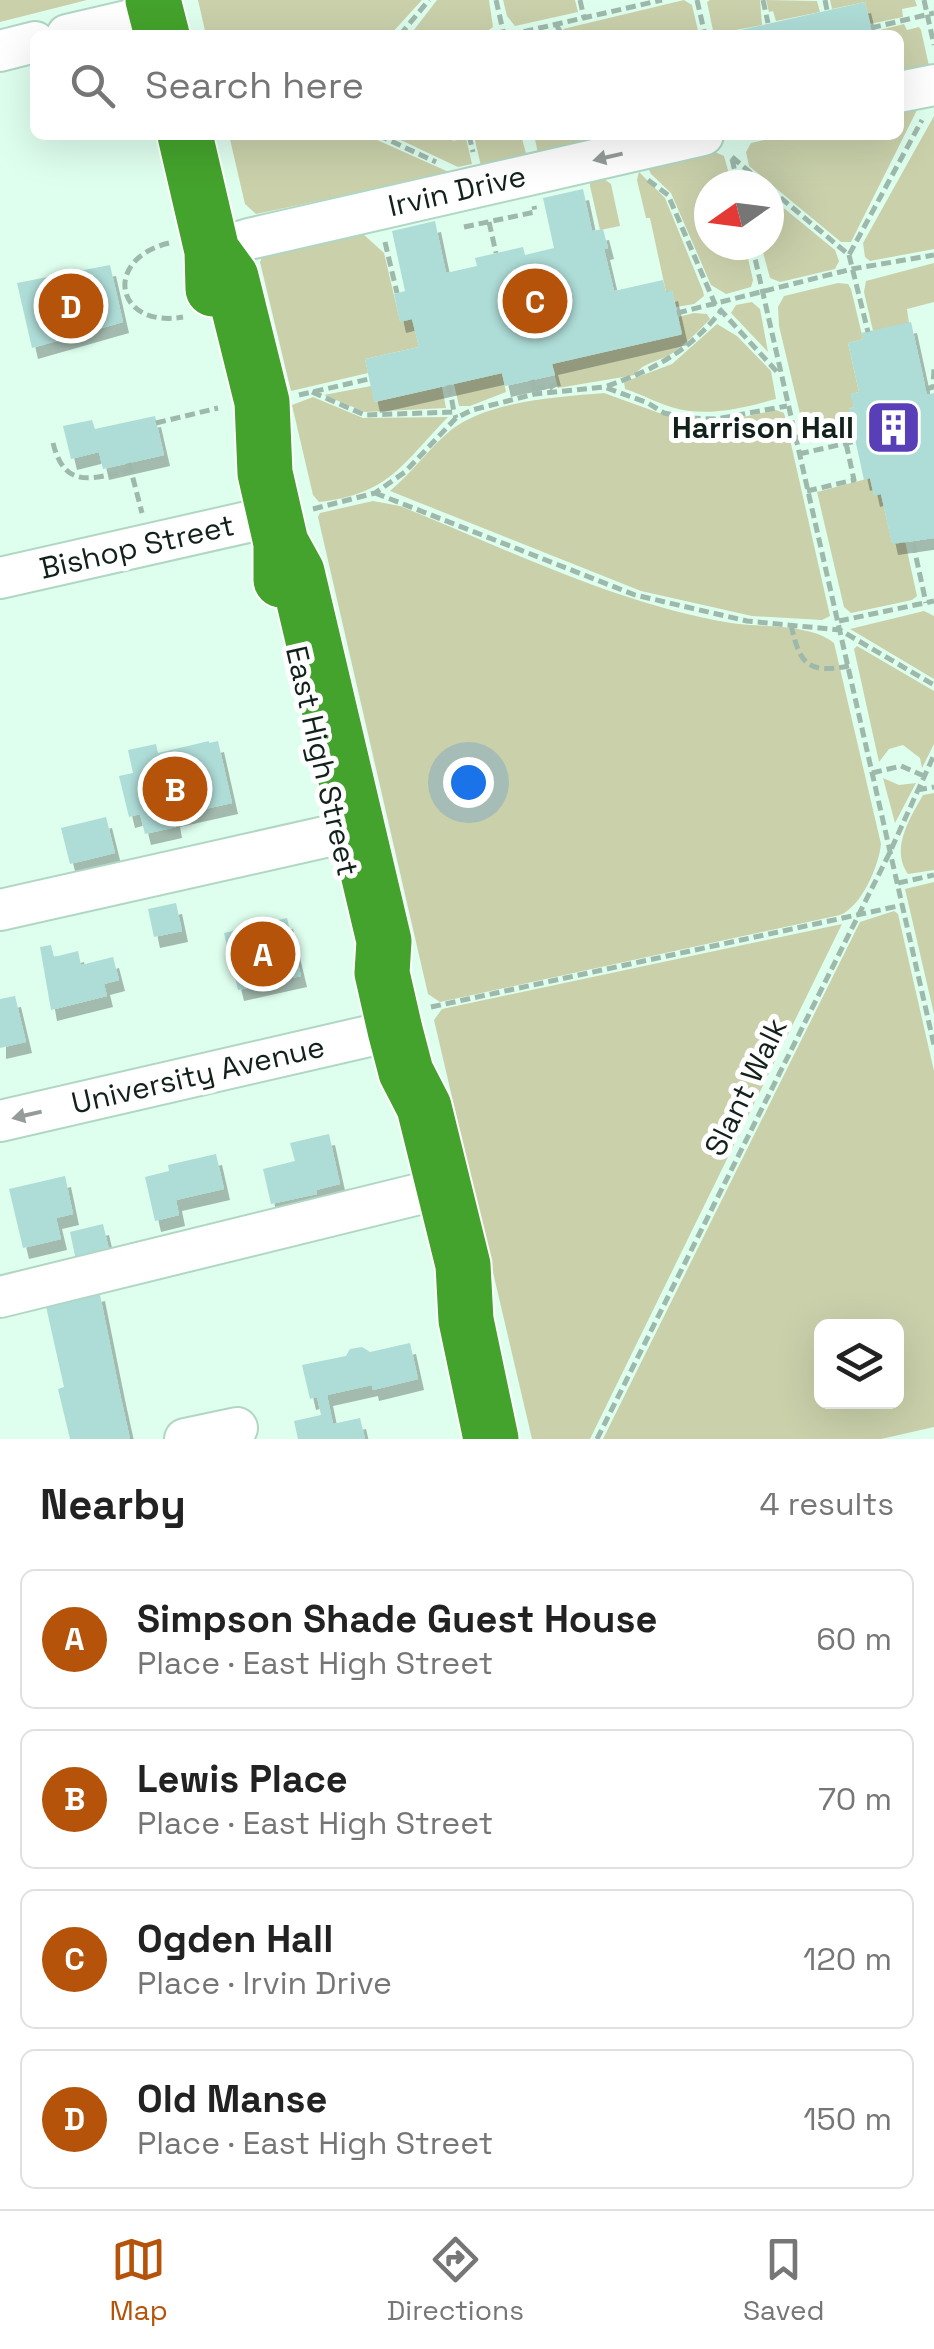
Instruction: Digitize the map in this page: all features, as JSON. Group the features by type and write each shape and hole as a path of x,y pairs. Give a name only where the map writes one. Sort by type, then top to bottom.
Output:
{"highway":[{"name":"East High Street","path":"186,140 196,245 212,283 240,407 280,511 296,572 463,1266 466,1320 491,1439"},
{"name":"East High Street","path":"280,511 281,578 338,834 365,948 402,1020 404,1114 442,1274 466,1320"}],"street":[{"path":"91,30 157,16"},
{"path":"0,50 30,43"},
{"name":"Irvin Drive","path":"196,245 249,239 721,145"},
{"name":"Bishop Street","path":"0,578 280,511"},
{"path":"0,910 338,834"},
{"name":"University Avenue","path":"0,1121 402,1020"},
{"path":"0,1296 423,1193"},
{"path":"185,1439 237,1428"}],"path":[{"path":"404,30 429,0"},
{"path":"496,0 505,30"},
{"path":"580,0 584,18"},
{"path":"529,30 662,0"},
{"path":"698,0 704,30"},
{"path":"763,0 768,23"},
{"path":"824,0 827,10"},
{"path":"924,0 931,14 934,45"},
{"path":"871,28 931,14"},
{"path":"556,24 559,30"},
{"path":"904,132 921,94"},
{"path":"389,140 444,166"},
{"path":"868,332 849,255 900,140"},
{"path":"721,145 732,170"},
{"path":"721,145 748,170"},
{"path":"668,195 714,304 781,376"},
{"path":"784,201 849,255"},
{"path":"487,215 496,253"},
{"path":"383,231 397,294"},
{"path":"196,245 141,252 127,272 126,293 133,306 152,318 196,314"},
{"path":"677,313 852,270 934,255"},
{"path":"756,260 934,1045"},
{"path":"117,295 126,293"},
{"path":"312,392 365,416 455,415 535,392 604,386 647,372 683,350 701,336 720,312"},
{"path":"931,387 934,369"},
{"path":"300,395 369,379"},
{"path":"532,380 535,392"},
{"path":"449,385 455,415"},
{"path":"604,386 664,413 688,418 716,419 788,406"},
{"path":"156,423 218,408"},
{"path":"376,494 405,472 455,415"},
{"path":"799,454 856,441"},
{"path":"53,443 58,462 77,478 89,479 130,466 143,516"},
{"path":"807,491 854,480 846,443"},
{"path":"280,511 376,494 397,499 636,595 747,620 840,630 934,685"},
{"path":"912,543 926,603"},
{"path":"838,621 934,601"},
{"path":"791,625 796,647 808,666 830,670 848,666"},
{"name":"Slant Walk","path":"597,1439 889,854 934,755"},
{"path":"872,773 901,766 924,776"},
{"path":"917,790 934,787"},
{"path":"898,883 934,875"},
{"path":"402,1020 430,1007 903,906"}],"green space":[{"path":"0,0 87,0 0,22"},
{"path":"198,0 422,0 395,30 205,30"},
{"path":"437,0 489,0 493,27 488,30 414,30"},
{"path":"503,0 575,0 578,12 515,26 507,16"},
{"path":"684,0 692,5 698,30 564,30"},
{"path":"760,0 762,25 713,30 707,2"},
{"path":"766,0 817,1 820,12 776,21"},
{"path":"830,0 915,0 917,6 902,9 903,17 870,24 865,2 832,9"},
{"path":"904,24 907,30 919,27 929,66 904,71 904,30 880,30"},
{"path":"918,108 904,136 904,109"},
{"path":"934,116 934,249 870,261 865,257 863,243"},
{"path":"230,140 377,140 451,173 256,214 245,204"},
{"path":"401,140 466,140 472,164 458,167"},
{"path":"475,140 522,140 527,157 481,166"},
{"path":"535,140 595,140 538,153"},
{"path":"764,140 902,140 851,242 841,242 784,195 784,170 754,170 746,152 751,143"},
{"path":"713,151 724,156 728,170 694,170 694,246 671,193 647,166"},
{"path":"639,172 665,198 703,291 704,296 694,304 676,307 672,291 666,292 650,218 646,218 637,180"},
{"path":"601,177 611,184 620,226 600,230 590,181"},
{"path":"784,208 835,250 839,261 835,269 780,282 770,278 765,260 784,260"},
{"path":"362,233 384,253 400,321 412,319 419,347 365,359 368,373 291,391 260,262 263,255"},
{"path":"700,260 748,260 751,287 726,294 711,285"},
{"path":"934,263 934,302 907,309 909,323 873,331 864,292 866,281"},
{"path":"848,284 851,289 863,339 848,343 859,392 851,394 854,407 849,409 850,416 832,421 833,433 810,441 805,435 778,307 784,296"},
{"path":"752,302 760,309 768,352 731,313 736,305"},
{"path":"707,314 710,319 676,350 635,375 558,388 552,364 681,335 678,317"},
{"path":"717,324 737,336 771,371 776,399 697,412 671,407 625,389 624,382 672,364"},
{"path":"502,373 506,392 470,406 459,406 454,384"},
{"path":"371,386 375,402 442,387 446,408 365,412 324,395"},
{"path":"604,393 684,422 719,422 776,410 784,413 830,616 822,620 752,616 641,591 390,491 443,437 466,420 524,402"},
{"path":"313,397 363,418 448,417 406,462 379,484 343,498 319,502 313,495 292,405"},
{"path":"870,478 874,495 881,494 892,543 905,541 917,596 851,613 844,607 817,492"},
{"path":"373,501 400,506 562,574 646,603 731,623 799,629 834,643 881,844 873,874 855,904 840,915 440,1002 428,994 318,517 320,513"},
{"path":"924,611 934,616 934,679 850,629"},
{"path":"857,646 934,691 934,744 922,768 920,758 903,745 889,749 879,762 854,649"},
{"path":"883,778 899,785 916,783 895,823"},
{"path":"934,793 934,870 908,874 901,854 904,834 923,795"},
{"path":"934,882 934,1014 905,889"},
{"path":"894,911 898,914 934,1071 934,1427 881,1439 603,1439 860,922"},
{"path":"842,924 590,1439 532,1439 434,1020 442,1009"}],"building":[{"path":"865,2 872,30 740,30"},
{"path":"583,189 592,231 603,229 614,291 663,280 666,292 672,290 682,334 552,364 555,375 505,386 502,373 374,402 365,359 419,347 412,319 400,322 394,294 405,291 392,231 435,221 446,273 477,266 475,258 523,247 525,255 554,248 543,198"},
{"path":"110,265 123,322 32,348 17,283"},
{"name":"Harrison Hall","path":"911,322 927,395 934,393 934,538 892,544 881,494 874,496 870,478 864,480 849,409 854,407 850,394 859,392 848,343 863,339 861,333"},
{"path":"155,416 164,455 103,469 99,452 71,459 63,426 92,420 95,429"},
{"path":"218,741 232,803 174,816 176,827 145,834 140,814 129,817 119,776 133,773 128,750 156,744 158,753"},
{"path":"106,817 115,853 70,864 61,828"},
{"path":"176,903 182,931 154,937 148,909"},
{"path":"287,918 301,976 238,990 224,933"},
{"path":"51,945 54,957 78,951 81,965 113,957 119,980 104,984 107,996 51,1010 40,947"},
{"path":"15,996 26,1042 0,1048 0,999"},
{"path":"329,1134 340,1184 316,1190 317,1194 271,1204 263,1169 295,1161 290,1143"},
{"path":"216,1154 224,1189 176,1200 179,1215 155,1221 145,1177 169,1171 168,1165"},
{"path":"65,1176 73,1214 56,1218 61,1239 23,1248 9,1189"},
{"path":"103,1224 111,1258 77,1265 70,1232"},
{"path":"99,1290 130,1439 70,1439 58,1389 64,1387 45,1302"},
{"path":"410,1343 418,1379 373,1390 372,1385 327,1395 333,1424 360,1418 365,1439 298,1439 294,1421 321,1415 317,1397 310,1399 302,1365 346,1356 350,1349 362,1347 370,1352"}],"place":[{"name":"Ogden Hall","path":"535,301"},
{"name":"Old Manse","path":"71,306"},
{"name":"Harrison Hall","path":"893,428"},
{"name":"Lewis Place","path":"175,789"},
{"name":"Simpson Shade Guest House","path":"263,954"}]}
